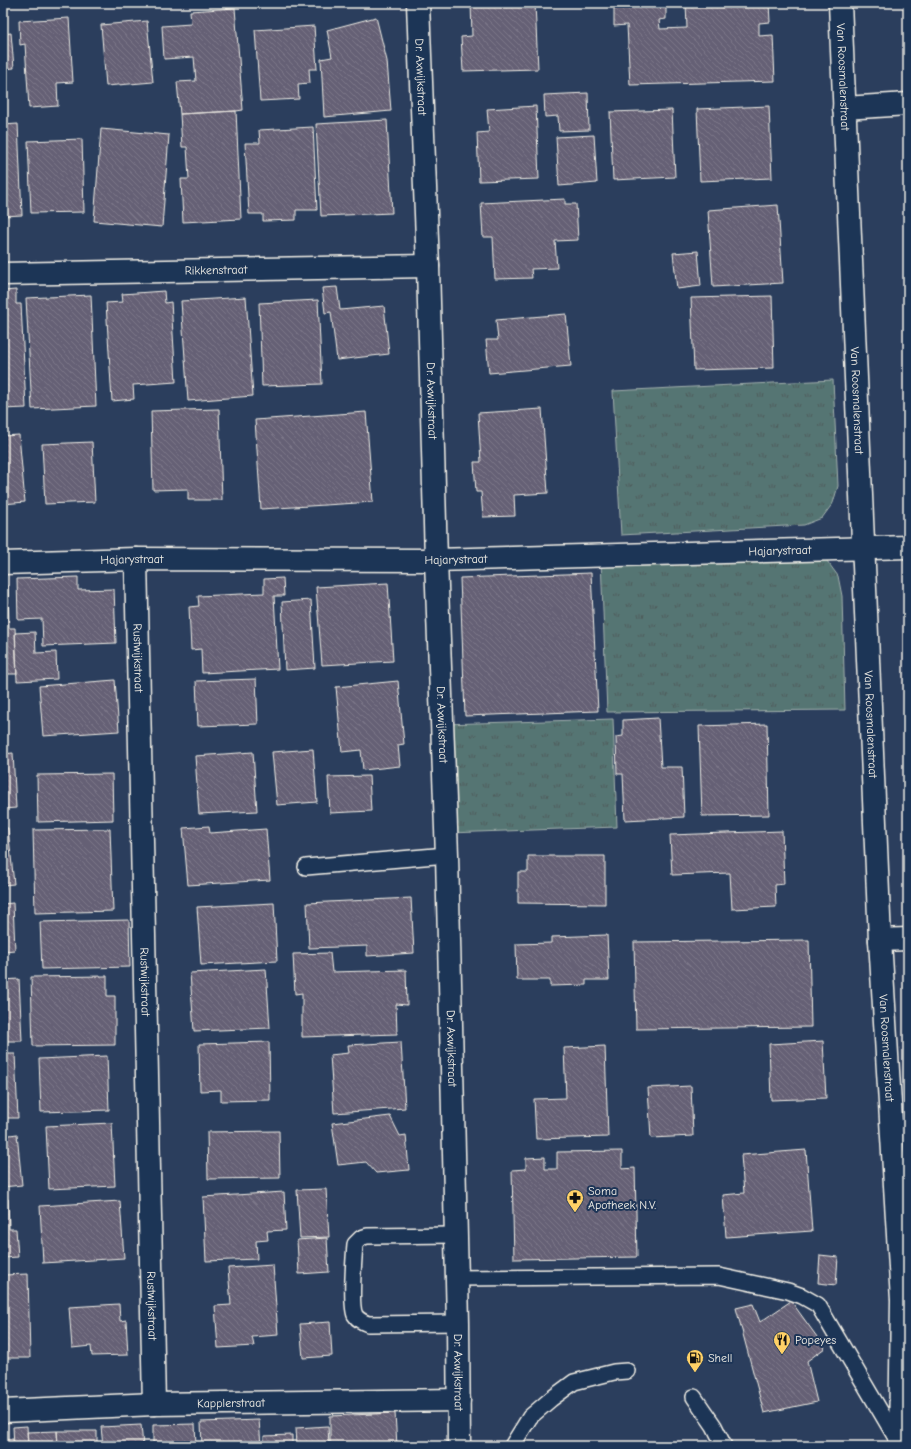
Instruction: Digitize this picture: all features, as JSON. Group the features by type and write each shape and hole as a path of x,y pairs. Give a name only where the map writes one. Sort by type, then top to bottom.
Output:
{"street":[{"name":"Dr. Axwijkstraat","path":"418,3 447,855 458,1323 459,1446"},
{"name":"Van Roosmalenstraat","path":"840,3 880,940 905,1300 900,1445"},
{"path":"844,108 908,104"},
{"name":"Rikkenstraat","path":"3,274 428,266"},
{"name":"Hajarystraat","path":"3,563 136,559 436,560 908,547"},
{"name":"Rustwijkstraat","path":"136,559 154,1404"},
{"path":"880,940 908,939"},
{"name":"Kapplerstraat","path":"3,1411 154,1404 459,1400"}],"lane":[{"path":"306,867 447,855"},
{"path":"455,1235 368,1236 356,1241 354,1244 353,1305 355,1316 361,1322 368,1324 458,1323"},
{"path":"456,1278 719,1276 788,1291 802,1296 818,1305 900,1445"},
{"path":"512,1446 530,1417 574,1382 614,1372 627,1371"},
{"path":"694,1397 714,1426 724,1446"}],"green space":[{"path":"833,380 838,486 833,503 822,518 804,525 621,535 613,391"},
{"path":"807,555 827,561 838,576 842,596 845,710 607,712 601,560"},
{"path":"613,719 617,827 449,833 444,724"}],"building":[{"path":"471,3 535,3 538,69 463,71 461,37 472,36"},
{"path":"614,3 666,3 666,19 659,20 660,29 687,28 686,3 769,3 770,22 759,23 759,36 773,35 775,81 630,85 627,25 614,26"},
{"path":"235,8 243,110 180,114 177,82 196,81 194,57 164,59 162,26 191,24 190,11"},
{"path":"376,17 387,61 391,111 324,117 321,59 332,57 327,30"},
{"path":"69,18 73,82 57,83 58,106 29,108 25,44 20,45 19,21"},
{"path":"147,21 153,82 106,86 101,25"},
{"path":"314,26 317,69 309,69 310,83 298,84 299,99 260,101 255,30"},
{"path":"11,33 14,68 3,69 3,34"},
{"path":"588,93 589,130 559,131 558,116 545,117 544,95"},
{"path":"536,106 539,179 479,181 477,133 489,132 487,109"},
{"path":"769,106 772,178 700,181 697,109"},
{"path":"672,110 675,177 613,180 610,112"},
{"path":"236,111 241,219 183,222 181,179 189,179 187,147 182,147 180,114"},
{"path":"387,120 392,213 321,216 316,124"},
{"path":"18,124 22,215 3,216 3,125"},
{"path":"313,127 317,210 296,210 296,220 263,221 263,214 249,214 245,143 260,143 259,130"},
{"path":"101,129 169,135 162,227 94,221"},
{"path":"594,135 597,183 559,186 556,137"},
{"path":"82,139 84,212 31,213 28,141"},
{"path":"565,199 565,204 576,204 578,240 555,241 557,268 531,269 532,278 495,279 493,237 483,237 481,203"},
{"path":"778,205 783,283 713,287 708,210"},
{"path":"698,251 701,286 677,289 673,253"},
{"path":"337,287 340,310 384,306 389,354 337,360 331,312 325,313 322,288"},
{"path":"16,290 16,304 21,304 26,408 3,409 3,291"},
{"path":"164,291 165,303 171,302 176,382 133,385 134,399 112,401 106,303 123,302 122,294"},
{"path":"91,295 96,406 32,409 26,298"},
{"path":"772,296 774,368 694,370 691,298"},
{"path":"246,297 253,396 188,401 181,301"},
{"path":"318,300 322,384 262,386 259,303"},
{"path":"566,314 571,366 489,373 486,340 498,340 496,320"},
{"path":"219,409 222,500 188,500 188,489 153,490 151,411"},
{"path":"542,409 548,493 514,495 515,516 483,517 481,492 476,492 474,462 481,462 478,413"},
{"path":"366,412 373,502 261,509 255,420"},
{"path":"19,435 25,502 3,504 3,436"},
{"path":"92,442 95,502 45,504 42,444"},
{"path":"591,573 598,711 465,716 460,578"},
{"path":"78,577 78,590 114,589 116,643 43,646 42,619 18,620 17,579"},
{"path":"283,578 284,596 274,596 278,669 202,673 201,649 191,650 189,607 199,606 198,596 264,593 264,579"},
{"path":"388,583 393,661 322,665 316,587"},
{"path":"3,586 8,586 9,628 15,628 17,674 3,674"},
{"path":"311,600 315,668 285,670 282,602"},
{"path":"35,632 36,653 56,652 57,679 17,681 15,633"},
{"path":"256,679 258,724 198,726 196,681"},
{"path":"115,680 119,731 43,736 39,686"},
{"path":"398,681 404,744 398,745 400,766 363,770 361,750 342,752 336,687"},
{"path":"658,718 661,767 682,767 684,817 625,820 623,774 617,774 616,737 623,736 623,720"},
{"path":"767,724 769,815 702,816 699,726"},
{"path":"313,749 317,802 277,805 272,752"},
{"path":"253,752 257,811 199,814 195,756"},
{"path":"13,753 16,808 3,809 3,754"},
{"path":"112,774 113,820 38,822 37,775"},
{"path":"369,776 371,811 330,813 328,777"},
{"path":"209,826 210,833 266,829 270,880 188,885 183,828"},
{"path":"3,828 8,828 14,884 3,885"},
{"path":"110,829 113,911 35,913 33,830"},
{"path":"782,831 784,884 775,885 776,907 732,909 730,873 672,875 670,835"},
{"path":"528,856 605,856 605,904 518,903 518,872 528,872"},
{"path":"411,898 414,953 367,956 367,946 309,948 307,903"},
{"path":"13,903 15,950 3,951 3,904"},
{"path":"274,903 277,961 201,965 197,907"},
{"path":"129,920 130,967 42,969 40,922"},
{"path":"607,935 609,980 586,980 586,985 550,986 550,980 517,980 516,944 551,943 551,937"},
{"path":"809,940 811,1027 636,1029 634,942"},
{"path":"330,953 332,972 406,970 407,1005 396,1004 397,1034 302,1037 302,993 295,994 293,954"},
{"path":"266,969 270,1028 194,1031 190,973"},
{"path":"107,976 107,996 115,996 115,1045 33,1046 31,977"},
{"path":"19,979 22,1041 3,1041 3,980"},
{"path":"823,1041 826,1098 771,1100 769,1044"},
{"path":"269,1042 270,1100 221,1101 221,1090 200,1091 199,1044"},
{"path":"401,1042 405,1108 334,1113 330,1055 349,1053 348,1045"},
{"path":"605,1046 608,1137 536,1139 534,1099 566,1098 564,1048"},
{"path":"3,1054 15,1054 18,1118 3,1118"},
{"path":"107,1056 109,1110 41,1112 39,1059"},
{"path":"691,1086 693,1136 651,1138 648,1088"},
{"path":"390,1116 400,1136 406,1135 409,1170 376,1173 366,1162 338,1165 332,1123"},
{"path":"112,1123 115,1186 49,1189 46,1126"},
{"path":"279,1131 280,1178 208,1179 207,1132"},
{"path":"17,1134 22,1185 3,1187 3,1136"},
{"path":"806,1150 812,1231 726,1237 723,1195 744,1193 741,1155"},
{"name":"Soma Apotheek N.V.","path":"622,1151 622,1169 635,1168 637,1257 514,1259 512,1170 526,1169 526,1158 545,1157 545,1169 557,1169 557,1152"},
{"path":"326,1189 329,1237 300,1238 297,1190"},
{"path":"284,1192 286,1230 267,1231 268,1240 256,1241 257,1259 206,1261 203,1197"},
{"path":"3,1199 8,1199 9,1229 16,1229 18,1257 3,1258"},
{"path":"120,1201 124,1258 43,1263 40,1206"},
{"path":"327,1238 329,1272 299,1274 297,1240"},
{"path":"820,1255 838,1257 836,1285 818,1283"},
{"path":"273,1265 278,1335 252,1337 254,1346 218,1348 215,1306 231,1305 228,1268"},
{"path":"28,1274 30,1358 3,1358 3,1275"},
{"name":"Popeyes","path":"791,1301 825,1348 807,1361 817,1402 764,1413 736,1308 753,1304 760,1322"},
{"path":"119,1304 120,1321 126,1320 128,1355 92,1356 91,1346 72,1348 69,1307"},
{"path":"330,1322 332,1356 303,1358 300,1324"},
{"path":"395,1413 397,1446 330,1446 330,1416"},
{"path":"259,1420 261,1446 202,1446 201,1422"},
{"path":"195,1424 196,1446 163,1446 163,1442 153,1443 153,1425"},
{"path":"141,1425 143,1446 103,1446 101,1427"},
{"path":"27,1426 28,1446 14,1446 13,1427"},
{"path":"328,1426 329,1446 297,1446 296,1428"},
{"path":"57,1431 97,1431 97,1446 58,1446"},
{"path":"57,1431 58,1446 28,1446 27,1432"},
{"path":"292,1435 292,1446 264,1446 264,1436"},
{"path":"13,1439 14,1446 3,1446 3,1440"}],"place":[{"name":"Soma Apotheek N.V.","path":"575,1213"},
{"name":"Popeyes","path":"782,1355"},
{"name":"Shell","path":"695,1373"}]}
